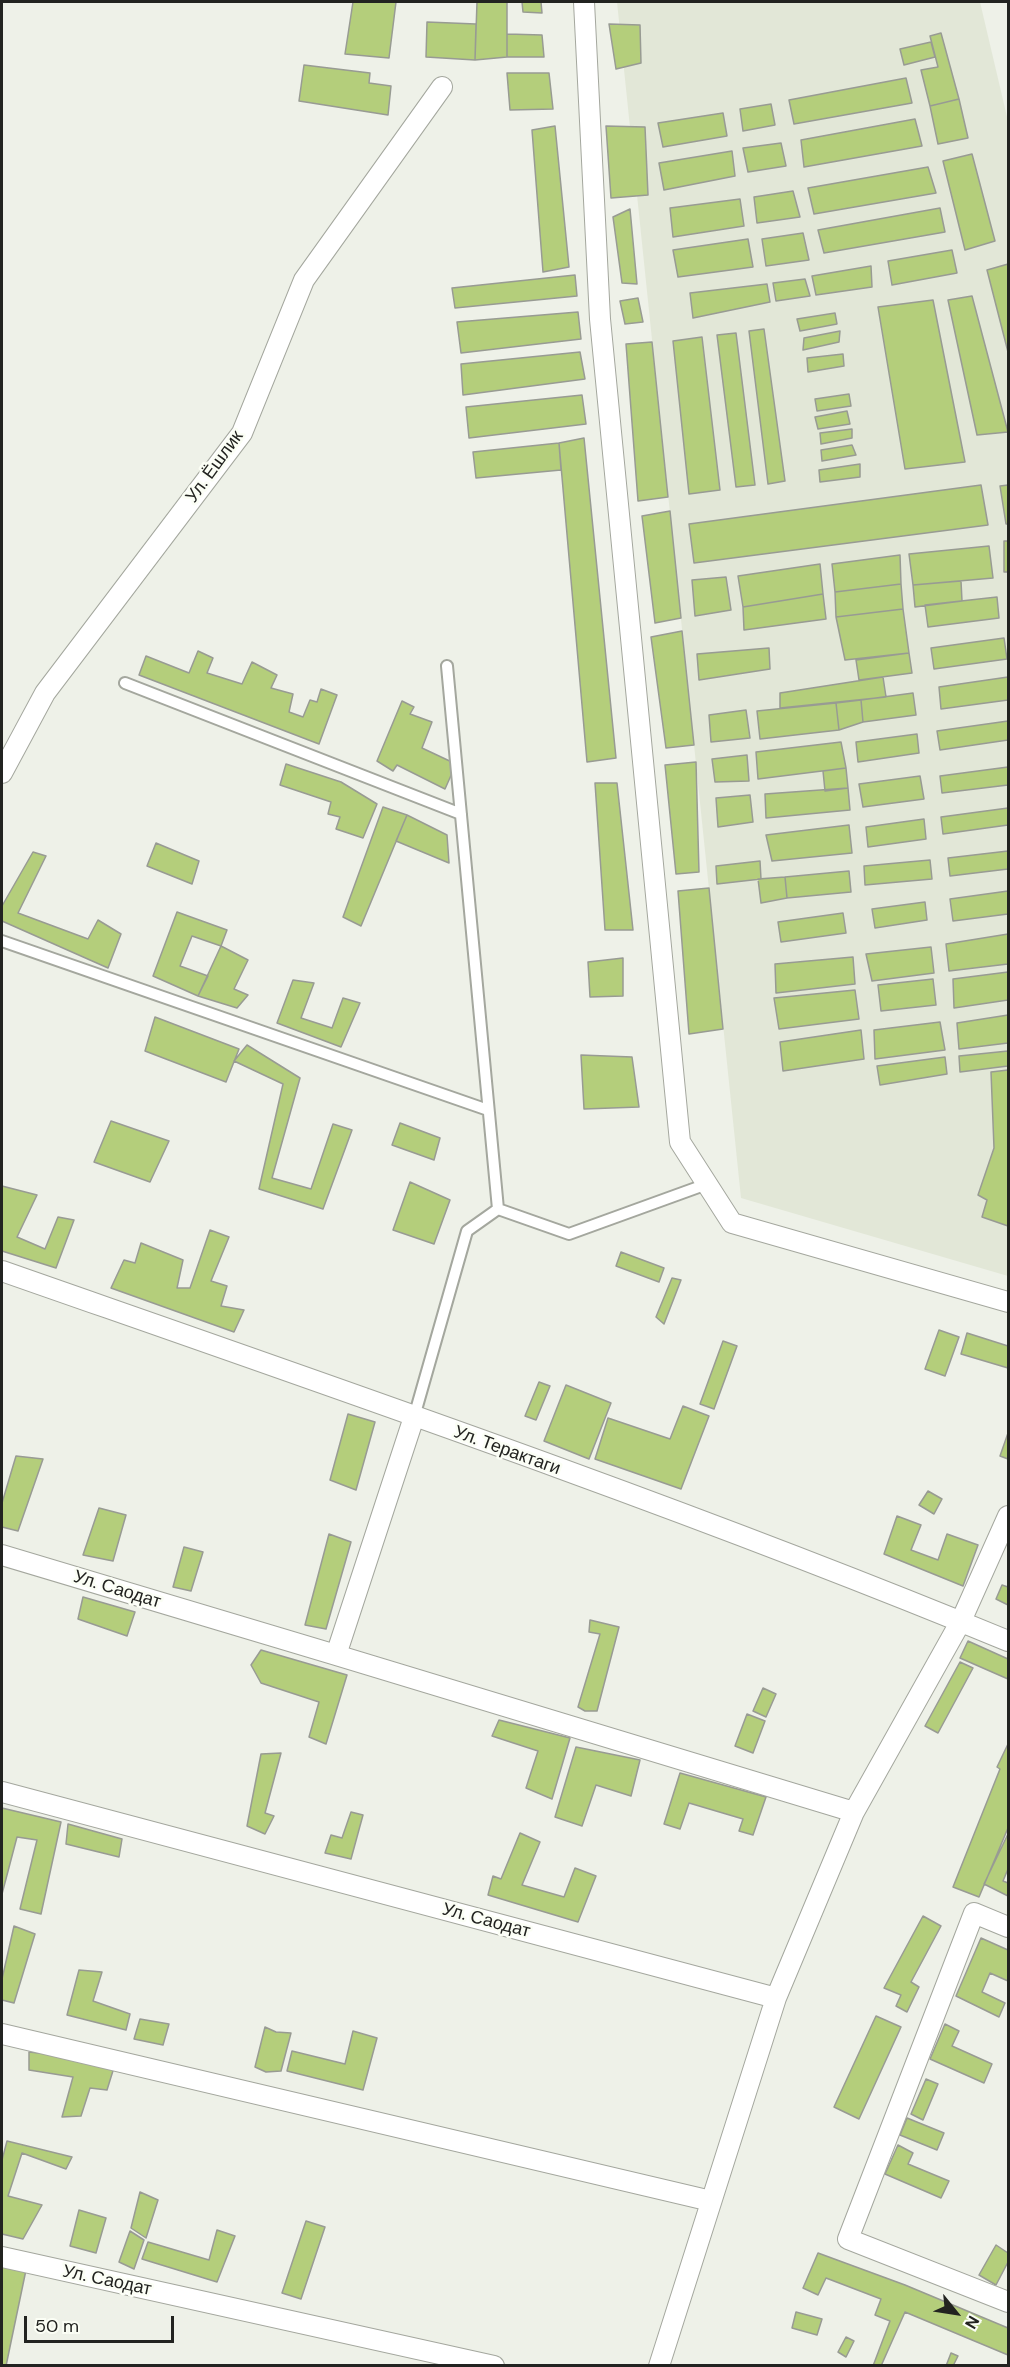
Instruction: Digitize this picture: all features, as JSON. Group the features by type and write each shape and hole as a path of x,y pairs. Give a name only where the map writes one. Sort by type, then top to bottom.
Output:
{"street":[{"path":"584,2 600,319 680,1142 732,1223 1008,1302"},
{"name":"Ул. Ёшлик","path":"2,773 45,693 242,433 304,280 442,87"},
{"name":"Ул. Терактаги","path":"2,1271 414,1417 863,1582 1008,1641"},
{"path":"336,1655 414,1417"},
{"path":"659,2366 776,1998 854,1812 961,1621 1008,1516"},
{"name":"Ул. Саодат","path":"2,1555 854,1812"},
{"name":"Ул. Саодат","path":"2,1792 776,1998"},
{"path":"1008,1926 974,1913 848,2239 1008,2302"},
{"path":"2,2034 711,2201"},
{"name":"Ул. Саодат","path":"2,2258 494,2366"}],"lane":[{"path":"447,666 498,1209"},
{"path":"125,683 461,814"},
{"path":"2,941 488,1110"},
{"path":"498,1209 569,1234 707,1184"},
{"path":"414,1417 467,1231 498,1209"}],"shaded area":[{"path":"617,2 980,2 1008,121 1008,1276 741,1198"}],"building":[{"path":"353,2 396,2 389,58 345,54"},
{"path":"477,2 507,2 507,57 475,60"},
{"path":"522,2 541,2 542,13 523,12"},
{"path":"427,22 476,24 475,60 426,57"},
{"path":"609,24 640,25 641,63 616,69"},
{"path":"941,33 959,99 930,106 921,70 938,67 930,36"},
{"path":"507,34 542,35 544,57 507,57"},
{"path":"931,42 935,57 904,65 900,49"},
{"path":"304,65 370,73 369,83 391,86 388,115 299,101"},
{"path":"507,73 549,73 553,109 510,110"},
{"path":"906,78 912,103 794,124 789,100"},
{"path":"959,99 968,138 938,144 930,106"},
{"path":"771,104 775,125 743,131 740,109"},
{"path":"723,113 727,136 663,147 658,123"},
{"path":"915,119 922,146 804,167 801,140"},
{"path":"555,126 569,267 543,272 532,130"},
{"path":"606,126 645,127 648,195 611,198"},
{"path":"781,143 786,166 748,172 743,148"},
{"path":"732,151 735,176 664,190 659,163"},
{"path":"972,154 995,241 965,250 943,161"},
{"path":"928,167 936,193 814,214 808,188"},
{"path":"793,191 800,217 757,223 754,197"},
{"path":"740,199 744,226 673,237 670,208"},
{"path":"940,208 945,232 824,253 818,230"},
{"path":"630,209 637,284 622,283 613,217"},
{"path":"803,233 809,260 766,266 762,239"},
{"path":"748,239 753,267 678,277 673,250"},
{"path":"952,250 957,273 892,285 888,261"},
{"path":"1008,264 1008,352 987,270"},
{"path":"871,266 872,287 816,295 812,276"},
{"path":"575,275 577,296 455,308 452,288"},
{"path":"805,279 810,296 776,301 773,283"},
{"path":"767,284 770,302 693,318 690,293"},
{"path":"972,296 1008,432 977,435 948,300"},
{"path":"638,298 643,322 625,324 620,301"},
{"path":"933,300 965,462 905,469 878,307"},
{"path":"578,312 581,339 461,353 457,322"},
{"path":"835,313 837,324 800,331 797,319"},
{"path":"764,329 785,481 768,484 749,331"},
{"path":"840,331 839,342 803,350 804,338"},
{"path":"736,333 755,485 736,487 717,335"},
{"path":"702,337 720,490 689,494 673,341"},
{"path":"652,342 668,497 638,501 626,344"},
{"path":"580,352 585,379 463,395 461,364"},
{"path":"843,354 844,366 808,372 807,358"},
{"path":"849,394 851,406 817,411 815,399"},
{"path":"582,395 586,424 469,438 466,407"},
{"path":"847,411 850,424 818,429 815,417"},
{"path":"852,429 852,438 821,444 820,433"},
{"path":"584,438 616,758 587,762 559,443"},
{"path":"559,443 561,470 476,478 473,452"},
{"path":"852,445 856,455 822,461 821,450"},
{"path":"860,464 860,477 820,482 819,470"},
{"path":"981,485 988,525 694,563 689,524"},
{"path":"1008,485 1008,524 1006,524 1000,486"},
{"path":"670,511 681,618 655,623 642,516"},
{"path":"1004,541 1008,541 1008,572 1004,572"},
{"path":"989,546 993,578 913,585 909,554"},
{"path":"900,555 901,584 835,592 832,564"},
{"path":"820,564 823,594 743,607 738,576"},
{"path":"726,577 731,610 695,616 692,580"},
{"path":"961,581 962,601 915,607 913,585"},
{"path":"901,584 903,609 836,617 835,592"},
{"path":"823,594 826,619 744,630 743,607"},
{"path":"997,597 999,618 928,627 925,605"},
{"path":"903,609 909,653 845,660 836,617"},
{"path":"682,631 694,745 666,748 651,637"},
{"path":"1004,638 1007,659 934,669 931,648"},
{"path":"769,648 770,669 699,680 697,654"},
{"path":"198,651 213,658 207,673 242,684 252,662 277,675 271,688 293,694 289,712 303,717 310,700 317,702 321,689 337,695 319,744 139,675 146,656 189,673"},
{"path":"909,653 912,673 859,680 856,660"},
{"path":"883,677 886,697 780,708 780,693"},
{"path":"1008,677 1008,700 941,709 939,687"},
{"path":"913,693 916,715 863,722 861,700"},
{"path":"861,700 863,722 839,730 836,703"},
{"path":"402,701 414,707 410,714 432,722 422,748 456,764 445,789 397,765 393,771 377,761"},
{"path":"836,703 839,730 760,739 757,711"},
{"path":"746,710 750,738 711,742 709,715"},
{"path":"1008,721 1008,740 940,750 937,731"},
{"path":"917,734 919,753 858,762 856,742"},
{"path":"841,742 846,768 758,779 756,752"},
{"path":"747,755 749,781 715,782 712,759"},
{"path":"696,762 699,872 676,874 665,765"},
{"path":"286,764 341,782 377,804 363,838 336,829 340,817 328,814 331,802 280,785"},
{"path":"1008,767 1008,785 942,793 940,776"},
{"path":"846,768 848,788 825,791 823,771"},
{"path":"920,776 924,799 863,807 859,784"},
{"path":"595,783 617,783 633,930 605,930"},
{"path":"848,788 850,810 766,818 765,794"},
{"path":"750,795 753,822 718,827 716,798"},
{"path":"383,807 407,815 361,926 343,917"},
{"path":"1008,808 1008,825 943,834 941,817"},
{"path":"407,815 447,835 449,863 396,841"},
{"path":"924,819 926,839 868,847 866,827"},
{"path":"849,825 852,853 772,861 766,835"},
{"path":"156,843 199,861 192,884 147,866"},
{"path":"1008,851 1008,869 950,876 948,858"},
{"path":"33,852 46,856 18,913 88,939 98,920 121,934 108,968 2,921 2,906"},
{"path":"930,860 932,879 865,885 864,866"},
{"path":"760,861 761,879 717,884 716,866"},
{"path":"849,871 851,892 787,898 785,877"},
{"path":"785,877 787,898 761,903 758,879"},
{"path":"709,888 723,1029 689,1034 678,891"},
{"path":"1008,891 1008,914 953,921 950,899"},
{"path":"925,902 927,920 875,928 872,909"},
{"path":"177,912 227,930 221,946 192,936 180,966 208,976 198,996 153,976"},
{"path":"843,913 846,933 781,942 778,922"},
{"path":"1008,934 1008,964 949,971 946,944"},
{"path":"221,946 248,960 234,989 248,995 237,1008 198,996"},
{"path":"931,947 934,973 872,981 866,954"},
{"path":"853,957 855,984 776,993 775,964"},
{"path":"623,958 623,996 590,997 588,962"},
{"path":"1008,972 1008,1000 954,1008 953,979"},
{"path":"933,979 936,1005 881,1011 878,985"},
{"path":"293,980 314,983 301,1018 332,1028 343,998 360,1003 341,1047 277,1023"},
{"path":"855,990 859,1019 779,1029 774,998"},
{"path":"1008,1015 1008,1043 959,1049 957,1023"},
{"path":"155,1017 239,1049 226,1082 145,1051"},
{"path":"940,1022 945,1050 875,1059 874,1030"},
{"path":"861,1030 864,1059 783,1071 780,1042"},
{"path":"247,1045 300,1078 272,1178 311,1189 333,1124 352,1130 323,1209 259,1189 283,1084 234,1061"},
{"path":"1008,1051 1008,1066 960,1072 959,1056"},
{"path":"581,1055 632,1057 639,1107 584,1109"},
{"path":"945,1057 947,1074 880,1085 877,1066"},
{"path":"1008,1070 1008,1226 982,1217 987,1200 978,1195 994,1148 991,1072"},
{"path":"111,1121 169,1141 150,1182 94,1162"},
{"path":"400,1123 440,1138 434,1160 392,1145"},
{"path":"410,1182 450,1200 434,1244 393,1230"},
{"path":"2,1186 37,1195 17,1237 45,1249 58,1217 74,1220 56,1268 2,1251"},
{"path":"210,1230 229,1237 211,1281 227,1286 221,1306 244,1310 234,1332 111,1288 124,1260 135,1263 141,1243 183,1260 177,1288 190,1288"},
{"path":"621,1252 664,1268 659,1282 616,1266"},
{"path":"672,1278 681,1280 664,1324 656,1317"},
{"path":"939,1330 959,1337 945,1376 925,1369"},
{"path":"967,1333 1008,1346 1008,1368 961,1354"},
{"path":"723,1341 737,1346 714,1409 700,1404"},
{"path":"539,1382 550,1386 536,1420 525,1416"},
{"path":"566,1385 611,1403 589,1459 544,1441"},
{"path":"683,1406 709,1416 681,1489 595,1459 608,1418 670,1439"},
{"path":"348,1414 375,1422 356,1490 330,1480"},
{"path":"1008,1433 1008,1459 1000,1456"},
{"path":"16,1456 43,1459 18,1531 2,1527 2,1503"},
{"path":"928,1491 942,1499 934,1514 919,1505"},
{"path":"99,1508 126,1515 113,1561 83,1555"},
{"path":"897,1516 921,1525 911,1550 938,1560 947,1534 978,1545 963,1586 884,1554"},
{"path":"329,1534 351,1542 326,1629 305,1625"},
{"path":"184,1547 203,1552 191,1591 173,1587"},
{"path":"1002,1585 1008,1587 1008,1605 996,1599"},
{"path":"83,1597 135,1612 127,1636 78,1619"},
{"path":"590,1620 619,1627 597,1711 585,1711 578,1707 600,1634 589,1632"},
{"path":"968,1641 1008,1659 1008,1679 960,1658"},
{"path":"261,1650 347,1675 326,1744 309,1737 319,1702 261,1683 251,1665"},
{"path":"960,1662 973,1668 938,1733 925,1726"},
{"path":"763,1688 776,1694 766,1717 753,1711"},
{"path":"747,1714 765,1721 753,1753 735,1746"},
{"path":"499,1720 570,1738 552,1799 526,1788 538,1751 492,1736"},
{"path":"1008,1744 1008,1828 979,1897 953,1887 1000,1769 997,1767"},
{"path":"576,1747 640,1760 631,1796 596,1785 582,1826 555,1817"},
{"path":"281,1753 265,1813 274,1816 265,1834 247,1826 261,1754"},
{"path":"680,1773 766,1797 753,1835 739,1831 743,1819 689,1803 680,1829 664,1824"},
{"path":"2,1808 61,1822 41,1914 20,1909 37,1840 17,1837 2,1894"},
{"path":"351,1812 363,1815 351,1859 325,1853 331,1835 342,1838"},
{"path":"68,1824 122,1839 119,1857 66,1844"},
{"path":"520,1833 540,1842 522,1885 564,1897 575,1868 596,1876 578,1922 488,1895 493,1876 501,1879"},
{"path":"1008,1834 1008,1869 1003,1881 1008,1883 1008,1896 984,1884"},
{"path":"923,1916 941,1926 911,1982 919,1987 907,2012 896,2006 901,1995 884,1988"},
{"path":"14,1926 35,1934 14,2003 2,2000 2,1979"},
{"path":"981,1938 1008,1950 1008,1981 990,1973 982,1992 1005,2003 999,2017 956,1996"},
{"path":"79,1970 102,1972 93,2001 130,2014 126,2030 67,2015"},
{"path":"876,2016 901,2027 859,2119 834,2107"},
{"path":"140,2019 169,2024 163,2045 134,2039"},
{"path":"945,2024 959,2031 952,2046 992,2064 984,2083 930,2059"},
{"path":"265,2027 276,2032 291,2033 281,2071 266,2072 255,2067"},
{"path":"353,2031 377,2038 363,2090 287,2071 292,2051 345,2064"},
{"path":"29,2052 116,2061 107,2090 90,2088 81,2116 62,2117 73,2077 29,2070"},
{"path":"926,2079 938,2084 923,2120 911,2114"},
{"path":"907,2118 944,2133 937,2150 900,2135"},
{"path":"7,2141 72,2157 66,2169 22,2153 8,2196 42,2205 23,2239 2,2234 2,2160"},
{"path":"898,2145 913,2153 908,2164 949,2181 941,2198 885,2174"},
{"path":"140,2192 158,2200 146,2238 131,2228"},
{"path":"79,2210 106,2218 96,2253 70,2246"},
{"path":"306,2221 325,2227 301,2299 282,2293"},
{"path":"217,2230 235,2236 217,2282 142,2259 148,2242 209,2260"},
{"path":"130,2231 144,2240 134,2269 119,2262"},
{"path":"996,2245 1008,2253 1008,2262 996,2285 979,2275"},
{"path":"818,2253 905,2285 1008,2328 1008,2355 905,2312 881,2366 873,2366 890,2321 875,2315 881,2299 826,2278 818,2295 803,2288"},
{"path":"2,2265 26,2270 6,2366 2,2366"},
{"path":"796,2312 822,2319 817,2335 792,2328"},
{"path":"846,2337 854,2341 846,2357 838,2352"},
{"path":"951,2353 958,2356 953,2366 946,2366"}]}
